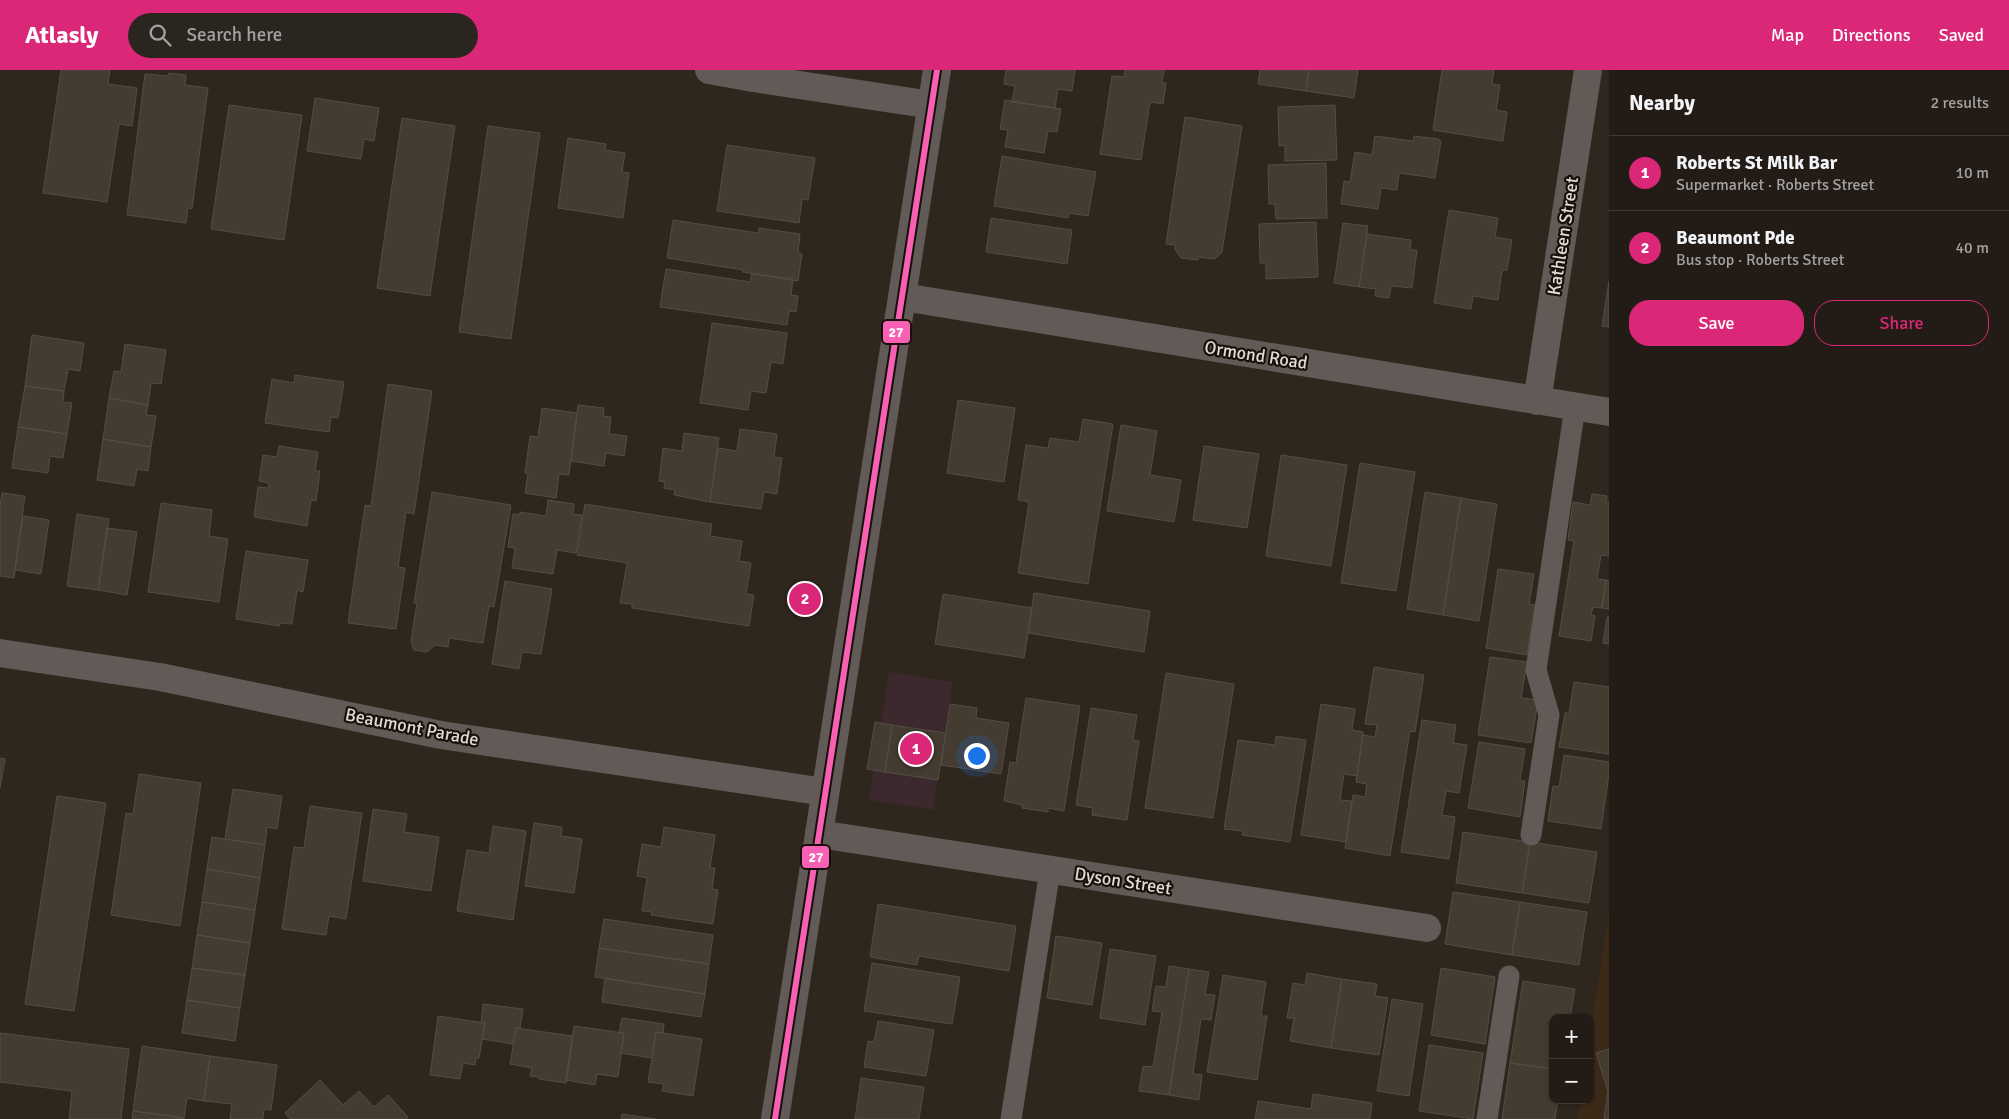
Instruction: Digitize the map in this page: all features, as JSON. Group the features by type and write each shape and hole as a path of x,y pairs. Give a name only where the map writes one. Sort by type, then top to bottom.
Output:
{"street":[{"path":"709,70 781,83 932,105"},
{"path":"775,1119 937,70"},
{"name":"Kathleen Street","path":"1537,402 1588,70"},
{"name":"Ormond Road","path":"903,297 1537,402 1609,412"},
{"name":"Beaumont Parade","path":"0,653 160,677 441,735 825,792"},
{"name":"Dyson Street","path":"819,834 1427,928"}],"lane":[{"path":"1531,836 1549,714 1536,670 1575,407"},
{"path":"1010,1119 1050,870"},
{"path":"1487,1119 1509,976"}],"shaded area":[{"path":"889,672 953,682 933,810 869,800"},
{"path":"1609,911 1609,1119 1578,1119 1580,1104 1594,1104 1593,1014"}],"building":[{"path":"61,70 110,70 108,84 137,88 132,126 119,124 107,202 43,193"},
{"path":"1006,70 1075,70 1072,91 1058,89 1055,108 1012,102 1015,86 1004,84"},
{"path":"1125,70 1164,70 1162,83 1166,83 1163,104 1150,102 1141,160 1100,154 1112,76 1124,77"},
{"path":"1260,70 1309,70 1306,91 1258,84"},
{"path":"1309,70 1358,70 1354,98 1306,91"},
{"path":"1442,70 1494,70 1492,84 1500,85 1496,110 1507,112 1503,141 1433,130"},
{"path":"169,73 186,75 185,85 208,88 192,209 188,208 186,223 127,215 145,74 168,76"},
{"path":"315,98 379,108 374,141 364,139 361,159 307,151"},
{"path":"1005,100 1061,109 1057,132 1048,131 1044,153 1005,147 1008,130 1000,129"},
{"path":"229,105 302,115 284,240 211,229"},
{"path":"1335,105 1337,160 1285,161 1285,145 1279,146 1278,107"},
{"path":"1185,117 1242,126 1222,252 1215,259 1181,258 1175,249 1175,245 1166,244"},
{"path":"402,118 455,126 430,296 377,288"},
{"path":"488,126 540,133 511,339 459,332"},
{"path":"1375,136 1413,141 1414,136 1439,139 1438,141 1441,141 1435,178 1399,173 1397,190 1381,188 1378,209 1341,204 1344,181 1350,182 1355,152 1372,155"},
{"path":"568,138 606,144 605,150 625,153 622,172 629,173 623,218 558,208"},
{"path":"727,145 815,158 808,200 802,199 799,223 717,211"},
{"path":"1002,156 1096,172 1088,216 1069,213 1068,218 994,206"},
{"path":"1326,163 1327,218 1276,219 1275,204 1269,204 1268,165"},
{"path":"1449,210 1498,218 1495,237 1512,240 1507,270 1502,270 1498,300 1473,296 1471,309 1434,303"},
{"path":"991,218 1072,230 1067,264 986,252"},
{"path":"673,220 758,233 759,228 800,234 798,253 802,254 798,281 667,258"},
{"path":"1316,222 1318,277 1266,279 1266,263 1260,263 1259,224"},
{"path":"1343,223 1368,226 1359,287 1334,283"},
{"path":"1367,234 1411,240 1410,250 1417,250 1412,288 1391,286 1389,298 1375,296 1376,289 1359,287"},
{"path":"666,269 750,282 752,274 793,279 791,295 798,296 796,312 789,311 787,325 660,307"},
{"path":"1609,281 1609,327 1602,326"},
{"path":"712,323 787,333 783,364 771,362 766,393 751,391 748,410 700,403"},
{"path":"32,335 84,343 80,371 68,369 64,391 25,386"},
{"path":"125,344 166,350 161,384 151,383 148,405 109,398 114,371 121,372"},
{"path":"295,375 344,382 338,418 331,417 329,432 265,423 272,379 294,383"},
{"path":"388,384 432,391 414,514 406,512 398,567 405,568 396,629 348,623 365,505 371,506"},
{"path":"25,386 64,391 63,402 72,403 67,434 18,427"},
{"path":"109,398 148,405 146,415 156,416 151,447 103,439"},
{"path":"958,400 1015,408 1004,482 947,473"},
{"path":"578,405 604,408 603,416 611,417 609,434 627,436 624,456 606,453 604,466 571,461"},
{"path":"542,408 577,413 569,475 559,474 556,498 525,493 528,474 525,473 530,436 538,437"},
{"path":"1083,419 1113,424 1088,584 1018,573 1029,502 1018,500 1026,445 1048,448 1050,438 1079,442"},
{"path":"1121,425 1157,431 1150,475 1181,480 1174,522 1107,511"},
{"path":"18,427 67,434 63,458 50,456 48,473 12,468"},
{"path":"740,429 777,434 774,457 782,458 777,494 764,492 761,509 710,502 718,448 737,451"},
{"path":"684,433 719,438 710,502 674,495 675,490 664,488 665,482 659,481 663,448 682,451"},
{"path":"103,439 151,447 148,471 137,469 134,486 97,480"},
{"path":"279,446 318,452 315,471 320,471 316,501 311,500 307,526 254,517 258,487 268,488 269,483 259,481 263,455 277,457"},
{"path":"1204,446 1259,454 1247,528 1193,520"},
{"path":"1281,455 1347,465 1331,566 1266,556"},
{"path":"1360,463 1415,472 1396,591 1341,583"},
{"path":"432,492 511,505 494,607 489,606 483,643 449,638 448,647 435,645 427,652 414,650 411,641 417,603 414,603"},
{"path":"1425,492 1461,498 1443,615 1407,609"},
{"path":"2,493 25,496 14,578 0,576 0,507"},
{"path":"1592,494 1607,496 1606,502 1609,502 1609,556 1601,555 1597,579 1606,580 1602,608 1593,607 1591,615 1595,616 1591,641 1559,636 1574,541 1568,540 1573,502 1590,505"},
{"path":"1461,498 1497,504 1479,621 1443,615"},
{"path":"548,500 574,504 573,514 582,515 576,553 557,550 553,574 512,568 515,548 508,547 513,514 520,515 520,512 546,516"},
{"path":"161,503 212,510 209,536 228,539 219,602 148,592"},
{"path":"585,504 712,524 710,536 742,541 739,561 751,563 746,594 754,595 749,626 632,608 632,604 620,603 627,563 577,555"},
{"path":"77,514 109,519 98,590 67,586"},
{"path":"23,516 49,520 41,574 15,570"},
{"path":"107,528 137,532 127,595 98,590"},
{"path":"246,551 308,560 303,592 297,590 292,624 280,623 279,626 236,619"},
{"path":"1498,569 1534,574 1529,604 1535,605 1527,655 1486,648"},
{"path":"1606,580 1609,581 1609,609 1602,608"},
{"path":"505,581 552,589 541,654 522,652 519,669 492,664"},
{"path":"1034,593 1150,611 1144,652 1028,633"},
{"path":"943,594 1032,608 1024,658 935,644"},
{"path":"1607,617 1609,617 1609,644 1603,643"},
{"path":"1490,657 1527,662 1521,698 1538,700 1531,743 1478,735"},
{"path":"1374,667 1424,675 1415,732 1410,731 1390,856 1345,848 1353,795 1365,797 1367,784 1356,782 1363,735 1375,737 1377,725 1365,724"},
{"path":"1166,673 1234,684 1213,818 1145,808"},
{"path":"1574,682 1609,687 1609,754 1559,747 1565,713 1569,713"},
{"path":"1026,698 1080,706 1064,811 1048,808 1048,812 1022,808 1022,805 1004,801 1010,762 1016,763"},
{"path":"950,704 977,708 976,718 1009,723 1001,774 941,765"},
{"path":"1321,704 1355,709 1352,730 1363,732 1357,776 1344,774 1340,800 1352,801 1346,842 1301,835"},
{"path":"1091,708 1137,715 1133,740 1139,741 1127,820 1092,815 1093,808 1076,805"},
{"path":"1422,720 1456,725 1453,743 1467,745 1459,793 1446,791 1442,815 1455,817 1449,859 1401,852"},
{"path":"875,722 892,725 885,772 867,769"},
{"path":"892,725 946,733 938,780 885,772"},
{"path":"1276,736 1306,740 1290,842 1242,835 1243,831 1224,829 1238,740 1275,745"},
{"path":"1479,742 1525,749 1520,781 1525,781 1520,817 1468,808"},
{"path":"1564,755 1609,762 1601,829 1548,821 1553,786 1559,787"},
{"path":"0,758 5,759 0,788"},
{"path":"139,774 201,783 180,926 111,915 126,813 133,814"},
{"path":"233,789 282,796 277,829 267,827 265,845 225,839"},
{"path":"57,796 106,803 74,1011 25,1004"},
{"path":"310,806 362,813 346,919 329,916 326,935 282,929 294,847 304,848"},
{"path":"373,809 407,814 404,832 439,837 431,891 363,881"},
{"path":"534,823 562,827 561,836 582,839 574,893 525,886"},
{"path":"493,826 526,831 513,920 457,911 467,850 489,853"},
{"path":"664,827 715,835 710,868 715,868 712,889 718,890 713,924 651,915 652,912 642,911 647,878 637,876 642,844 661,847"},
{"path":"1463,832 1530,842 1522,893 1456,883"},
{"path":"212,837 265,845 260,878 207,869"},
{"path":"1530,842 1597,852 1589,903 1522,893"},
{"path":"207,869 260,878 255,910 202,902"},
{"path":"1453,892 1520,902 1512,955 1445,944"},
{"path":"202,902 255,910 250,943 197,935"},
{"path":"1520,902 1587,912 1579,965 1512,955"},
{"path":"878,904 1016,926 1009,971 919,956 917,965 870,957"},
{"path":"604,919 713,935 709,964 599,948"},
{"path":"197,935 250,943 245,975 192,968"},
{"path":"1056,936 1102,943 1092,1005 1047,998"},
{"path":"599,948 709,964 705,994 595,977"},
{"path":"1110,949 1156,956 1145,1025 1100,1018"},
{"path":"872,963 960,977 952,1024 864,1011"},
{"path":"1169,966 1189,969 1169,1095 1139,1091 1143,1066 1153,1067 1162,1012 1152,1011 1156,986 1166,987"},
{"path":"192,968 245,975 240,1008 187,1000"},
{"path":"1441,968 1495,977 1485,1044 1431,1035"},
{"path":"1189,969 1209,972 1205,994 1215,995 1211,1020 1201,1019 1193,1074 1202,1075 1199,1100 1169,1095"},
{"path":"1307,973 1342,979 1331,1048 1290,1041 1294,1018 1287,1018 1293,983 1305,985"},
{"path":"1223,975 1266,982 1261,1016 1267,1016 1257,1080 1207,1072"},
{"path":"605,978 705,994 701,1017 602,1002"},
{"path":"1342,979 1377,984 1375,996 1388,998 1379,1055 1331,1048"},
{"path":"1523,981 1575,989 1571,1014 1549,1014 1549,1068 1510,1063"},
{"path":"1392,999 1423,1004 1409,1096 1377,1091"},
{"path":"187,1000 240,1008 235,1041 182,1033"},
{"path":"483,1004 523,1009 520,1028 516,1028 513,1044 482,1039 485,1023 481,1023"},
{"path":"438,1016 485,1023 479,1058 476,1058 475,1065 463,1063 460,1079 430,1075"},
{"path":"622,1018 664,1024 663,1033 656,1032 652,1058 621,1053 624,1033 619,1033"},
{"path":"878,1021 934,1030 926,1076 864,1067 868,1041 874,1042"},
{"path":"574,1026 624,1033 618,1077 597,1074 595,1085 566,1080"},
{"path":"516,1028 573,1036 566,1083 530,1076 532,1068 510,1064"},
{"path":"656,1032 702,1039 693,1096 662,1091 664,1084 648,1082"},
{"path":"0,1033 129,1049 121,1119 69,1119 72,1091 0,1082"},
{"path":"1429,1045 1483,1053 1473,1119 1419,1111"},
{"path":"142,1046 210,1056 204,1101 187,1098 184,1118 133,1111"},
{"path":"1609,1049 1609,1119 1604,1119 1608,1091 1596,1053"},
{"path":"210,1056 277,1065 271,1110 264,1109 263,1119 230,1119 232,1104 204,1101"},
{"path":"1510,1063 1549,1068 1549,1104 1557,1104 1555,1119 1502,1119"},
{"path":"861,1078 924,1087 919,1119 855,1119"},
{"path":"320,1080 343,1105 359,1091 374,1107 388,1095 408,1117 406,1119 290,1119 285,1113"},
{"path":"1313,1094 1372,1103 1370,1119 1255,1119 1258,1101 1311,1109"},
{"path":"133,1111 184,1118 184,1119 132,1119"},
{"path":"622,1114 656,1119 621,1119"}],"transit line":[{"name":"27","path":"775,1119 937,70"}],"place":[{"name":"Beaumont Pde","path":"805,599"},
{"name":"Roberts St Milk Bar","path":"916,749"}]}
